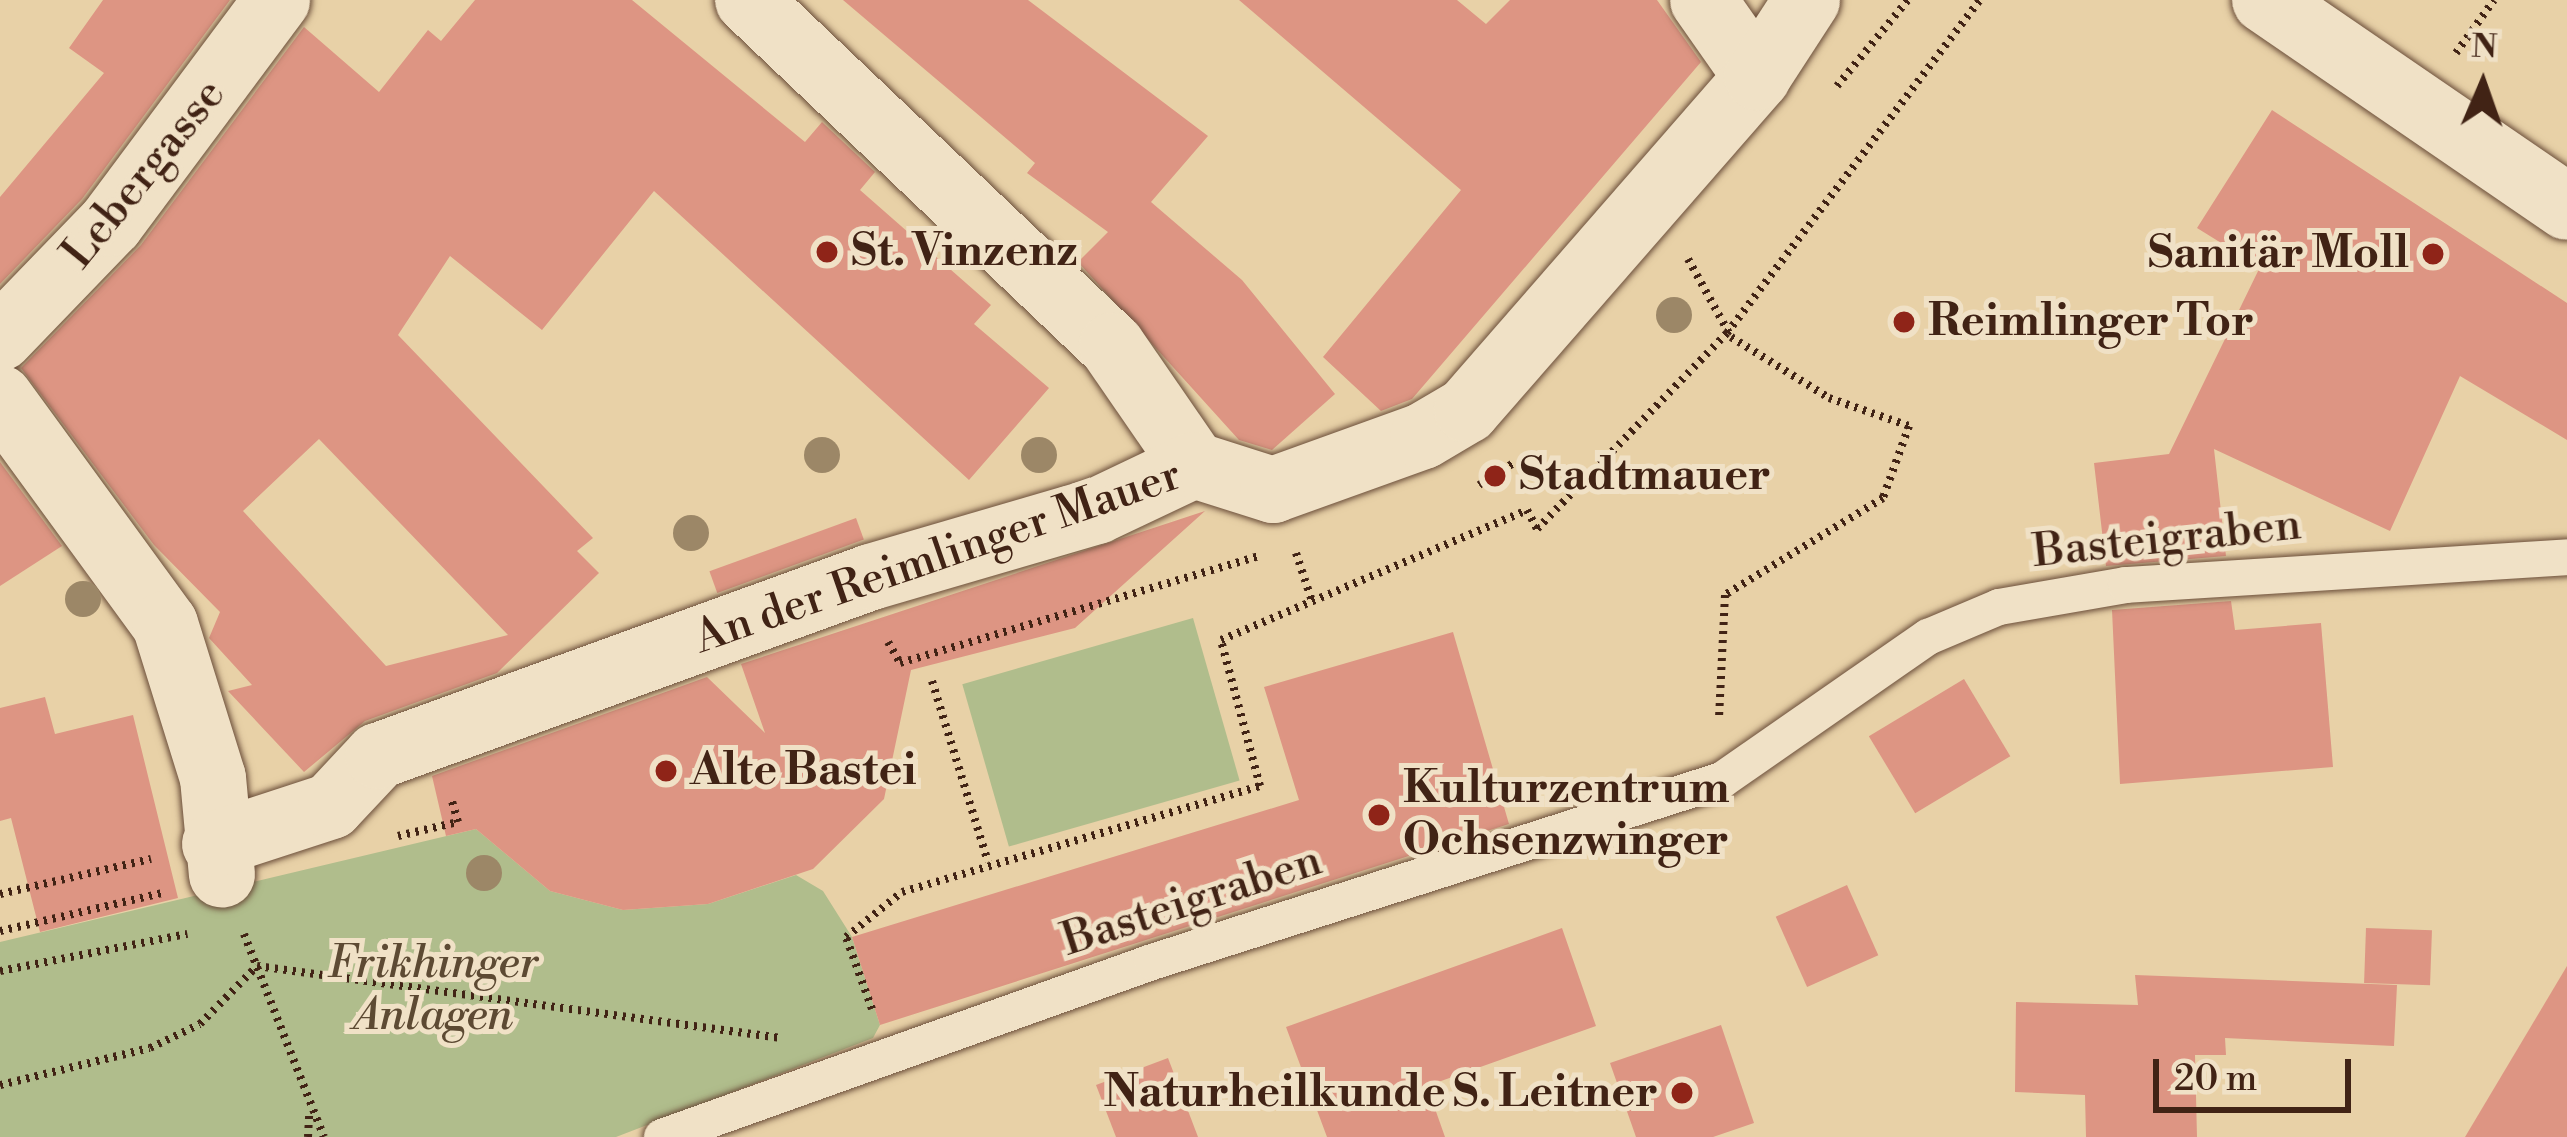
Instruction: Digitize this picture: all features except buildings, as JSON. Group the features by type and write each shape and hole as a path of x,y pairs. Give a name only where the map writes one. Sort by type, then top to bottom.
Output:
{"street":[{"name":"Lebergasse","path":"0,338 111,223 277,0"},
{"path":"748,0 1112,346 1194,465"},
{"path":"1702,0 1757,77"},
{"name":"An der Reimlinger Mauer","path":"223,899 331,806 378,756 871,577 1097,511 1194,465 1273,490 1393,451 1467,410 1757,77 1808,0"},
{"path":"2265,0 2567,207"},
{"path":"0,398 165,624 212,778 223,899"}],"lane":[{"name":"Basteigraben","path":"662,1137 882,1057 1722,780 1928,637 1999,607 2126,585 2567,557"}],"path":[{"path":"257,966 882,1057 846,937 902,892 988,862 1260,786 1221,640 1527,510 1537,529 1726,333 1980,0"},
{"path":"2451,59 2494,0"},
{"path":"1722,780 1725,595 1883,498 1909,426 1829,398 1726,333"},
{"path":"1296,554 1312,602"},
{"path":"932,681 988,862"},
{"path":"0,894 223,899"},
{"path":"223,899 257,966 309,1111 324,1137"},
{"path":"0,971 223,899"},
{"path":"0,1084 150,1048 200,1024 257,966"},
{"path":"308,1137 309,1111"}],"green space":[{"path":"1193,618 1240,780 1009,847 962,684"},
{"name":"Frikhinger Anlagen","path":"476,829 550,891 623,910 708,904 796,875 823,891 852,937 880,1025 873,1038 616,1137 0,1137 0,942"}],"place":[{"name":"St. Vinzenz","path":"827,252"},
{"name":"Sanitär Moll","path":"2433,254"},
{"name":"Reimlinger Tor","path":"1904,322"},
{"name":"Stadtmauer","path":"1495,476"},
{"name":"Alte Bastei","path":"666,771"},
{"name":"Kulturzentrum Ochsenzwinger","path":"1379,815"},
{"name":"Naturheilkunde S. Leitner","path":"1682,1093"}]}
